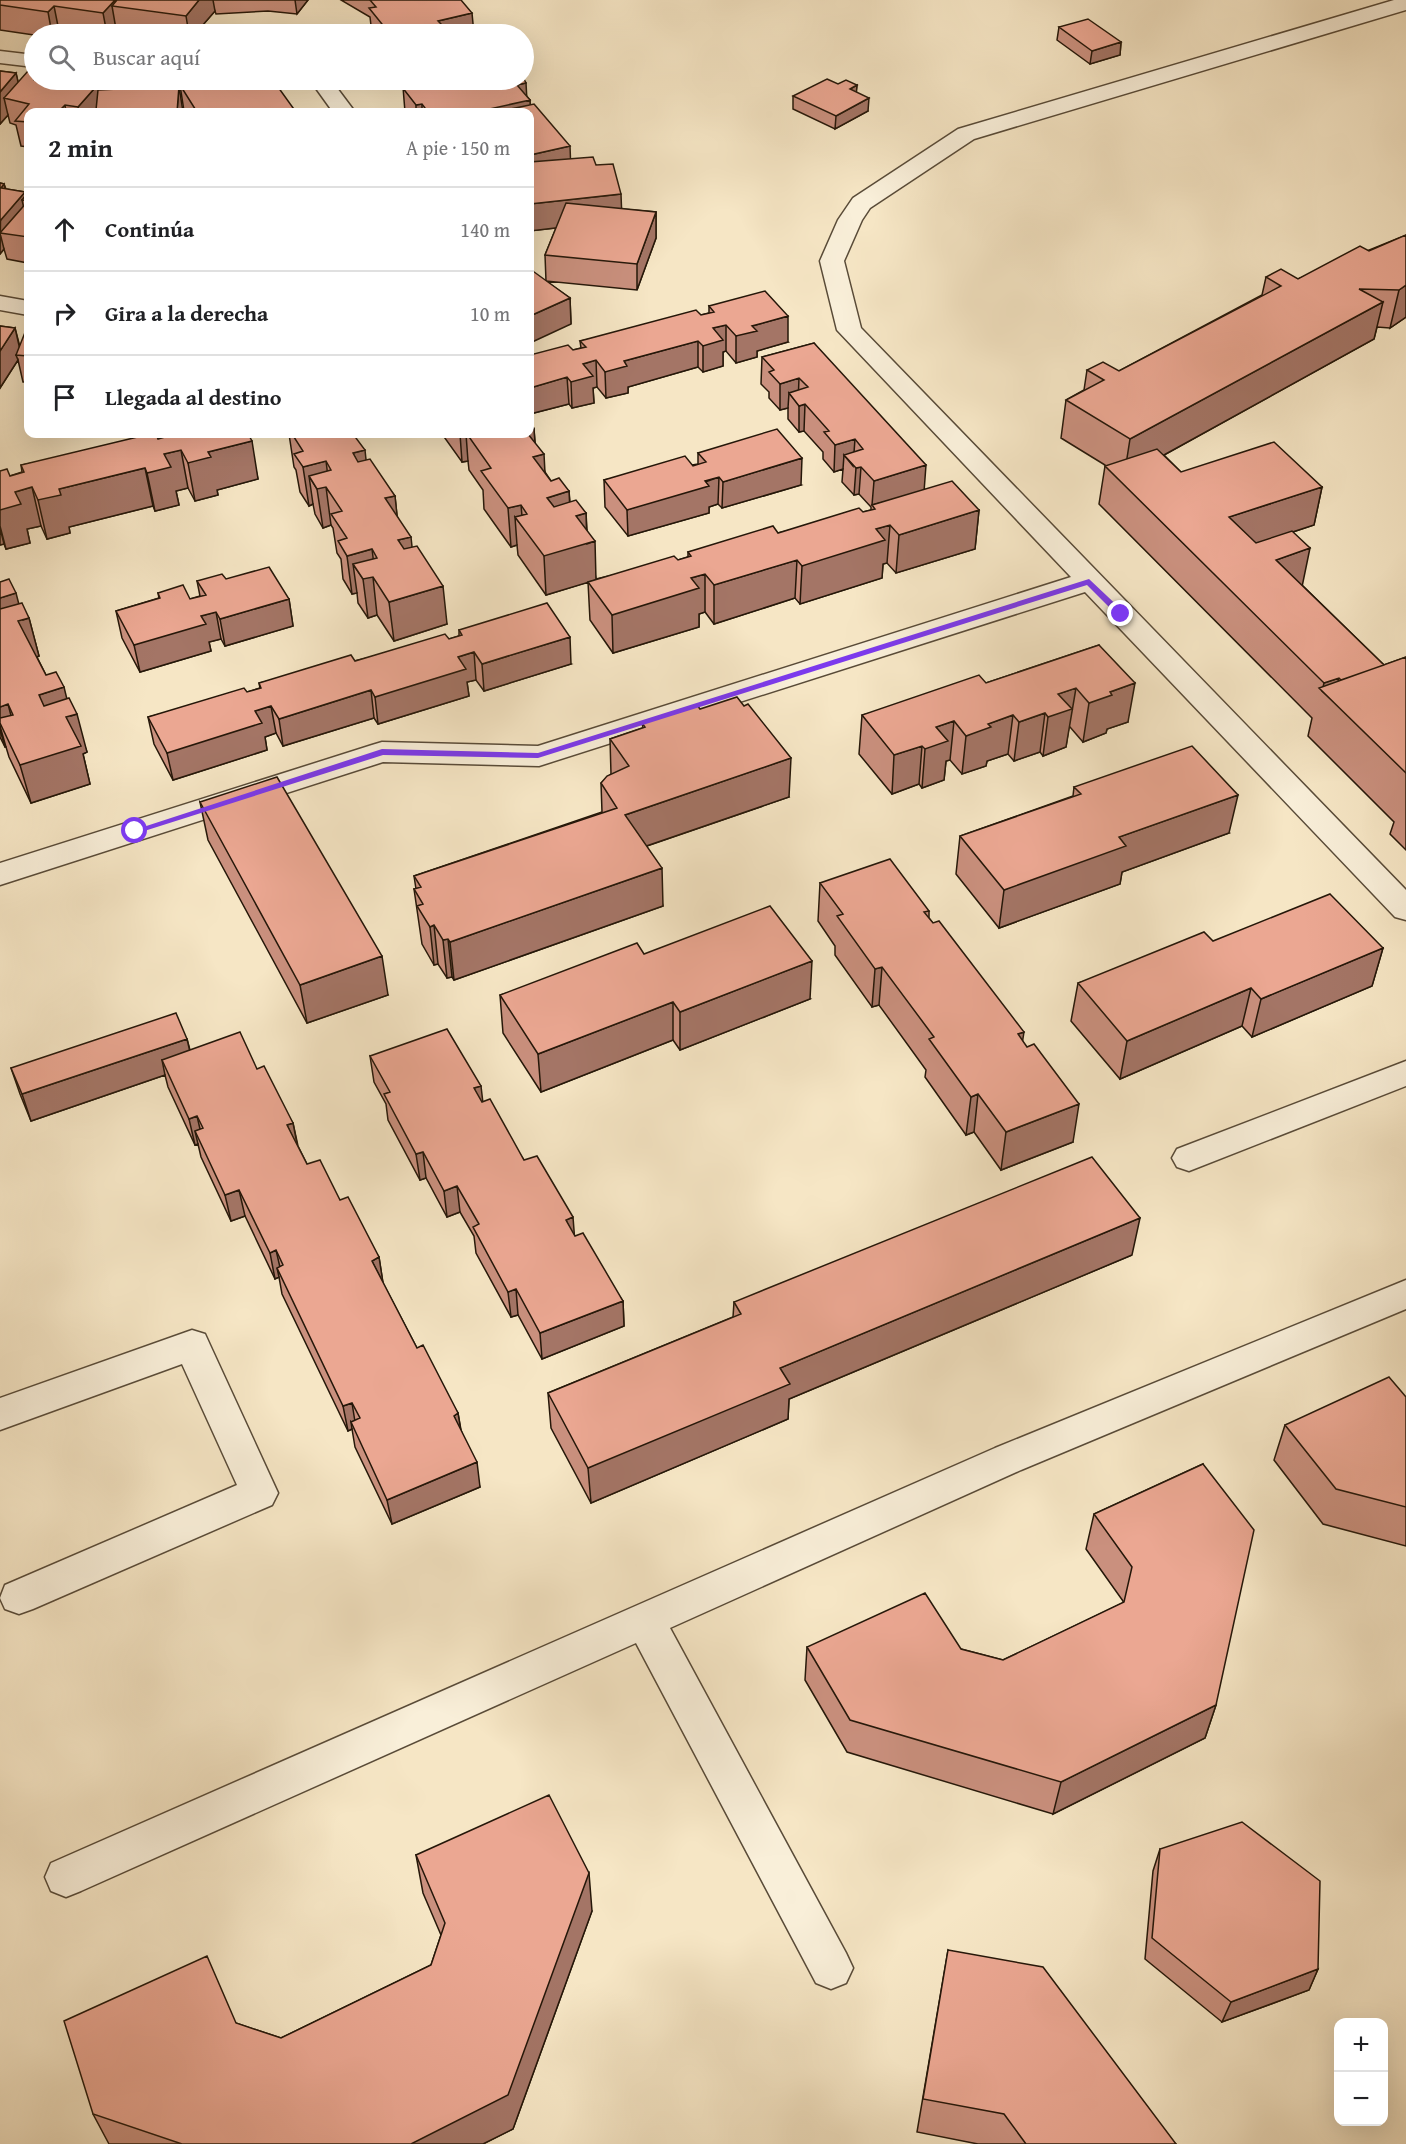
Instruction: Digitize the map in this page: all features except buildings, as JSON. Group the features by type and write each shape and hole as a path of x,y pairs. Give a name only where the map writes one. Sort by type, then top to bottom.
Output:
{"street":[{"path":"1406,3 966,134 861,203 850,220 832,261 849,330 1406,909"},
{"path":"0,57 24,60"},
{"path":"328,90 341,108"},
{"path":"0,303 24,307"},
{"path":"0,874 382,752 538,756 1089,581"},
{"path":"1189,1158 1406,1073"},
{"path":"66,1877 1008,1459 1406,1294"},
{"path":"0,1414 192,1345 259,1493 19,1597"},
{"path":"645,1620 831,1968"}],"route":[{"path":"135,831 382,752 538,756 1089,581 1121,614"}]}
